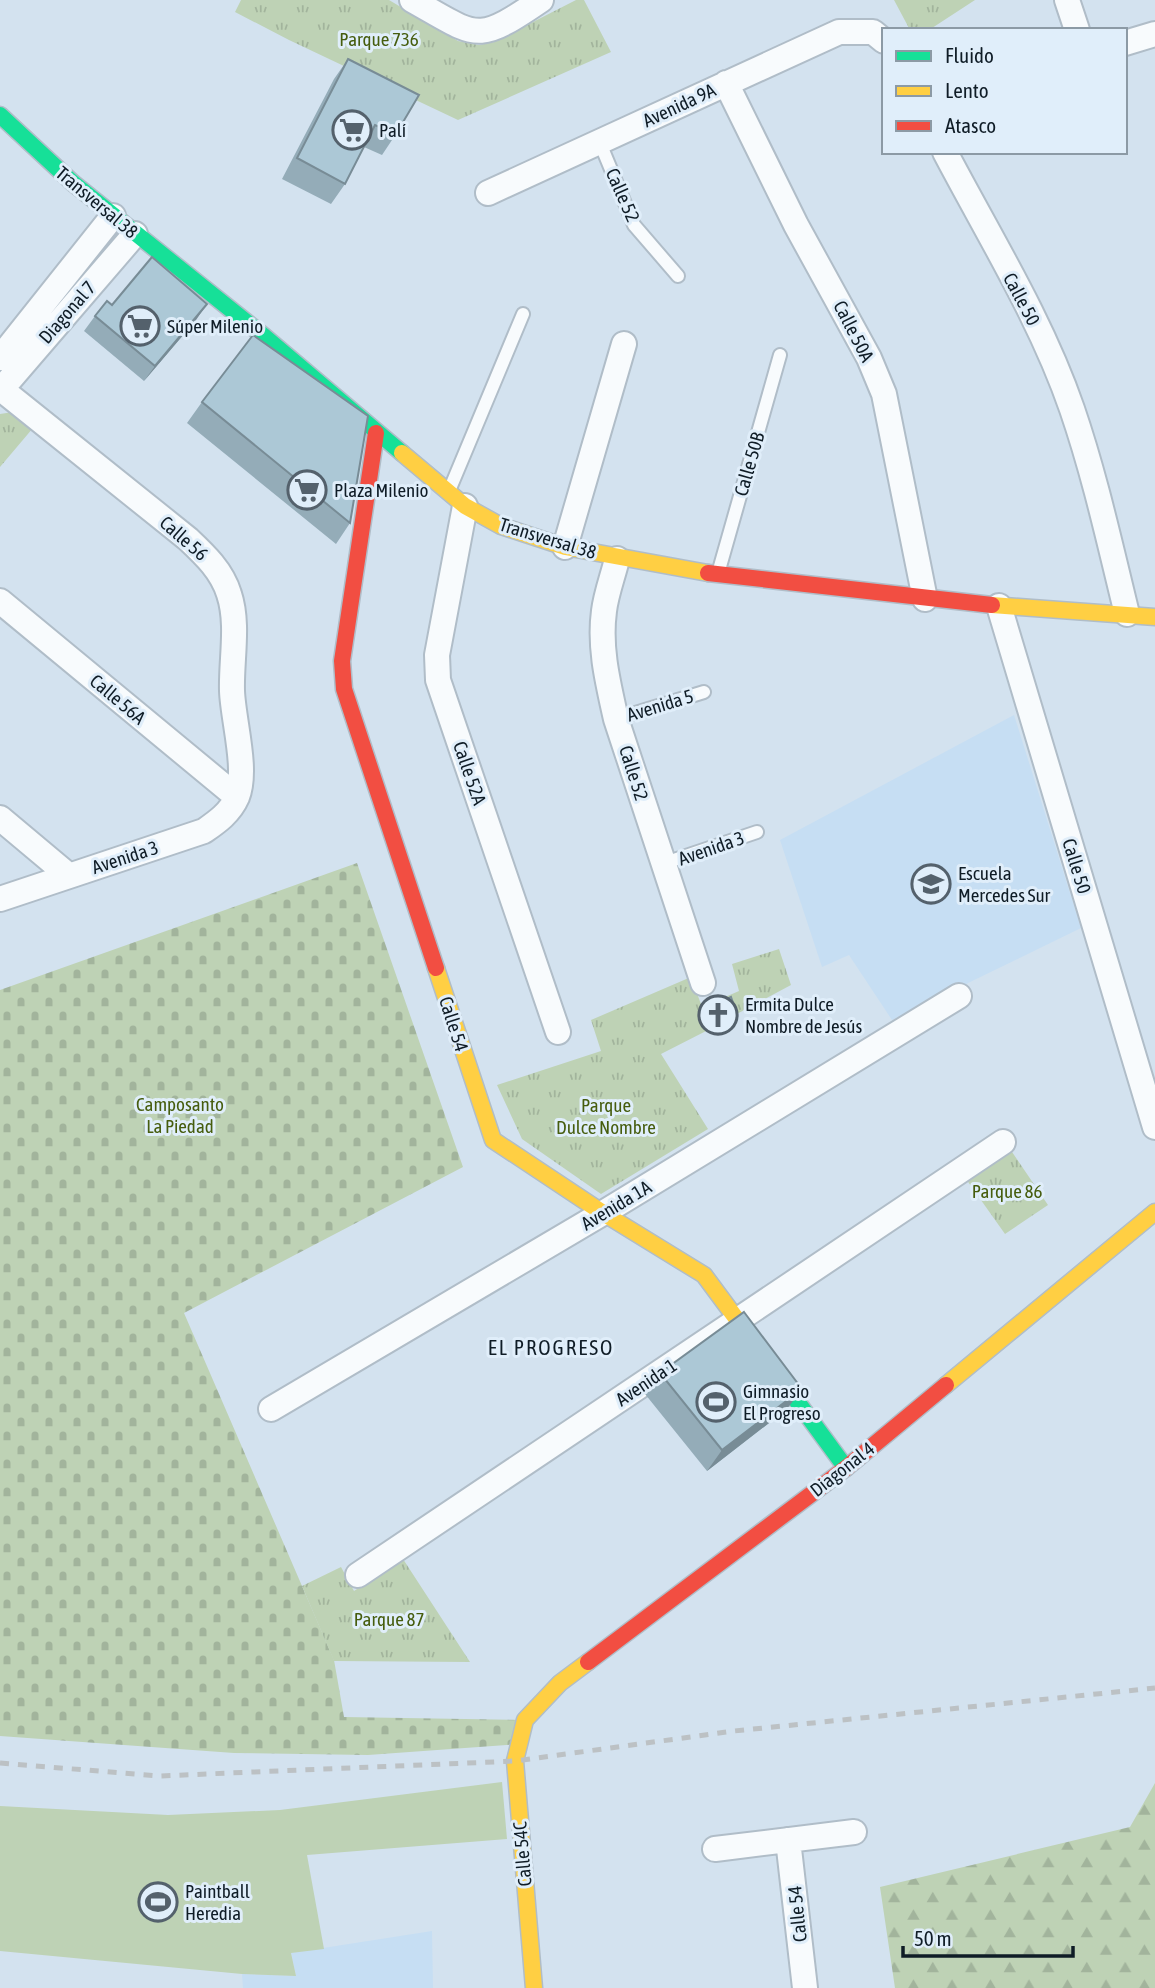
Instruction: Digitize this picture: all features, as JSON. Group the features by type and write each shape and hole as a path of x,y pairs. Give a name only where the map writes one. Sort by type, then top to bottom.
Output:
{"street":[{"path":"412,0 465,30 485,33 505,24 541,0"},
{"path":"1067,0 1076,28"},
{"name":"Avenida 9A","path":"488,193 839,32 878,36"},
{"path":"1127,42 1155,34"},
{"name":"Calle 50A","path":"726,83 796,225 869,358 884,394 925,599"},
{"name":"Transversal 38","path":"0,115 73,184 265,337 457,500 500,526 565,547 692,572 925,599 1155,617"},
{"name":"Calle 50","path":"946,154 1044,340 1071,407 1096,484 1127,614"},
{"name":"Diagonal 7","path":"0,358 113,216"},
{"name":"Diagonal 7","path":"0,389 135,234"},
{"path":"565,547 624,344"},
{"name":"Calle 56","path":"0,389 188,539 212,563 230,595 233,623 232,691 242,774 237,797"},
{"name":"Calle 54","path":"376,433 342,661 344,688 493,1140 603,1213 704,1275 846,1468"},
{"name":"Calle 52A","path":"457,500 437,655 438,680 558,1032"},
{"name":"Calle 52","path":"617,558 604,609 602,645 607,682 616,719 704,983"},
{"name":"Calle 56A","path":"0,601 237,797"},
{"name":"Calle 50","path":"999,606 1155,1127"},
{"name":"Avenida 3","path":"0,899 204,831 221,820 237,797"},
{"path":"0,818 68,875"},
{"name":"Avenida 1A","path":"271,1409 603,1213 959,996"},
{"name":"Avenida 1","path":"358,1575 1003,1142"},
{"name":"Diagonal 4","path":"525,1720 560,1683 846,1468 1155,1212"},
{"name":"Calle 54C","path":"525,1720 514,1761 534,1988"},
{"path":"715,1849 854,1832"},
{"name":"Calle 54","path":"788,1840 805,1988"}],"lane":[{"name":"Calle 52","path":"600,143 634,225 678,276"},
{"path":"457,500 523,314"},
{"name":"Calle 50B","path":"718,574 780,355"},
{"name":"Avenida 5","path":"616,719 704,692"},
{"name":"Avenida 3","path":"664,863 757,832"}],"shaded area":[{"name":"Escuela Mercedes Sur","path":"1014,715 1081,928 892,1020 849,955 822,967 780,840"},
{"path":"432,1931 433,1988 243,1988 242,1974 296,1976 291,1953"}],"green space":[{"name":"Parque 736","path":"241,0 389,0 458,41 479,45 494,42 576,0 584,0 611,52 458,120 235,12"},
{"path":"894,0 975,0 932,28 909,28"},
{"path":"13,412 33,428 0,467 0,414"},
{"name":"Camposanto La Piedad","path":"357,863 463,1167 184,1313 334,1660 344,1717 525,1720 520,1744 368,1755 234,1753 0,1736 0,990"},
{"name":"Parque Dulce Nombre","path":"779,949 791,985 733,1016 727,1003 710,1029 661,1054 708,1129 601,1194 522,1139 497,1085 601,1051 591,1020 691,977 702,1007 739,991 732,964"},
{"name":"Parque 86","path":"1010,1149 1048,1205 1005,1234 966,1179"},
{"name":"Parque 87","path":"403,1559 470,1662 334,1661 302,1586 341,1567 354,1591"},
{"name":"Paintball Heredia","path":"502,1782 507,1839 307,1855 324,1949 291,1953 296,1976 242,1974 0,1951 0,1806 168,1815 280,1810"},
{"path":"1155,1783 1155,1988 895,1988 880,1887 1130,1827"}],"building":[{"name":"Palí","path":"348,59 419,95 396,134 375,125 345,184 297,158"},
{"name":"Súper Milenio","path":"152,257 207,304 155,366 95,316 107,301 112,305"},
{"name":"Plaza Milenio","path":"253,335 368,416 350,523 202,402"},
{"name":"Ermita Dulce Nombre de Jesús","path":"731,997 736,1011 713,1023 708,1008"},
{"name":"Gimnasio El Progreso","path":"744,1312 802,1389 722,1450 660,1373"}],"railway":[{"path":"0,1763 159,1776 515,1761 734,1731 1155,1688"}],"traffic: fast":[{"path":"0,115 73,183 265,337 402,453"},
{"path":"747,1333 846,1468"}],"traffic: slow":[{"path":"402,453 465,506 501,526 565,547 708,573"},
{"path":"992,605 1155,617"},
{"path":"436,968 493,1140 603,1213 704,1275 747,1333"},
{"path":"946,1385 1155,1212"},
{"path":"534,1988 515,1761 525,1720 560,1683 588,1662"}],"traffic: jam":[{"path":"376,433 342,661 344,689 436,968"},
{"path":"708,573 992,605"},
{"path":"588,1662 846,1468 946,1385"}],"place":[{"name":"Palí","path":"352,130"},
{"name":"Súper Milenio","path":"140,326"},
{"name":"Plaza Milenio","path":"307,490"},
{"name":"Escuela Mercedes Sur","path":"931,884"},
{"name":"Ermita Dulce Nombre de Jesús","path":"718,1015"},
{"name":"Gimnasio El Progreso","path":"716,1402"},
{"name":"Paintball Heredia","path":"158,1902"}],"district":[{"name":"EL PROGRESO","path":"551,1347"}]}
